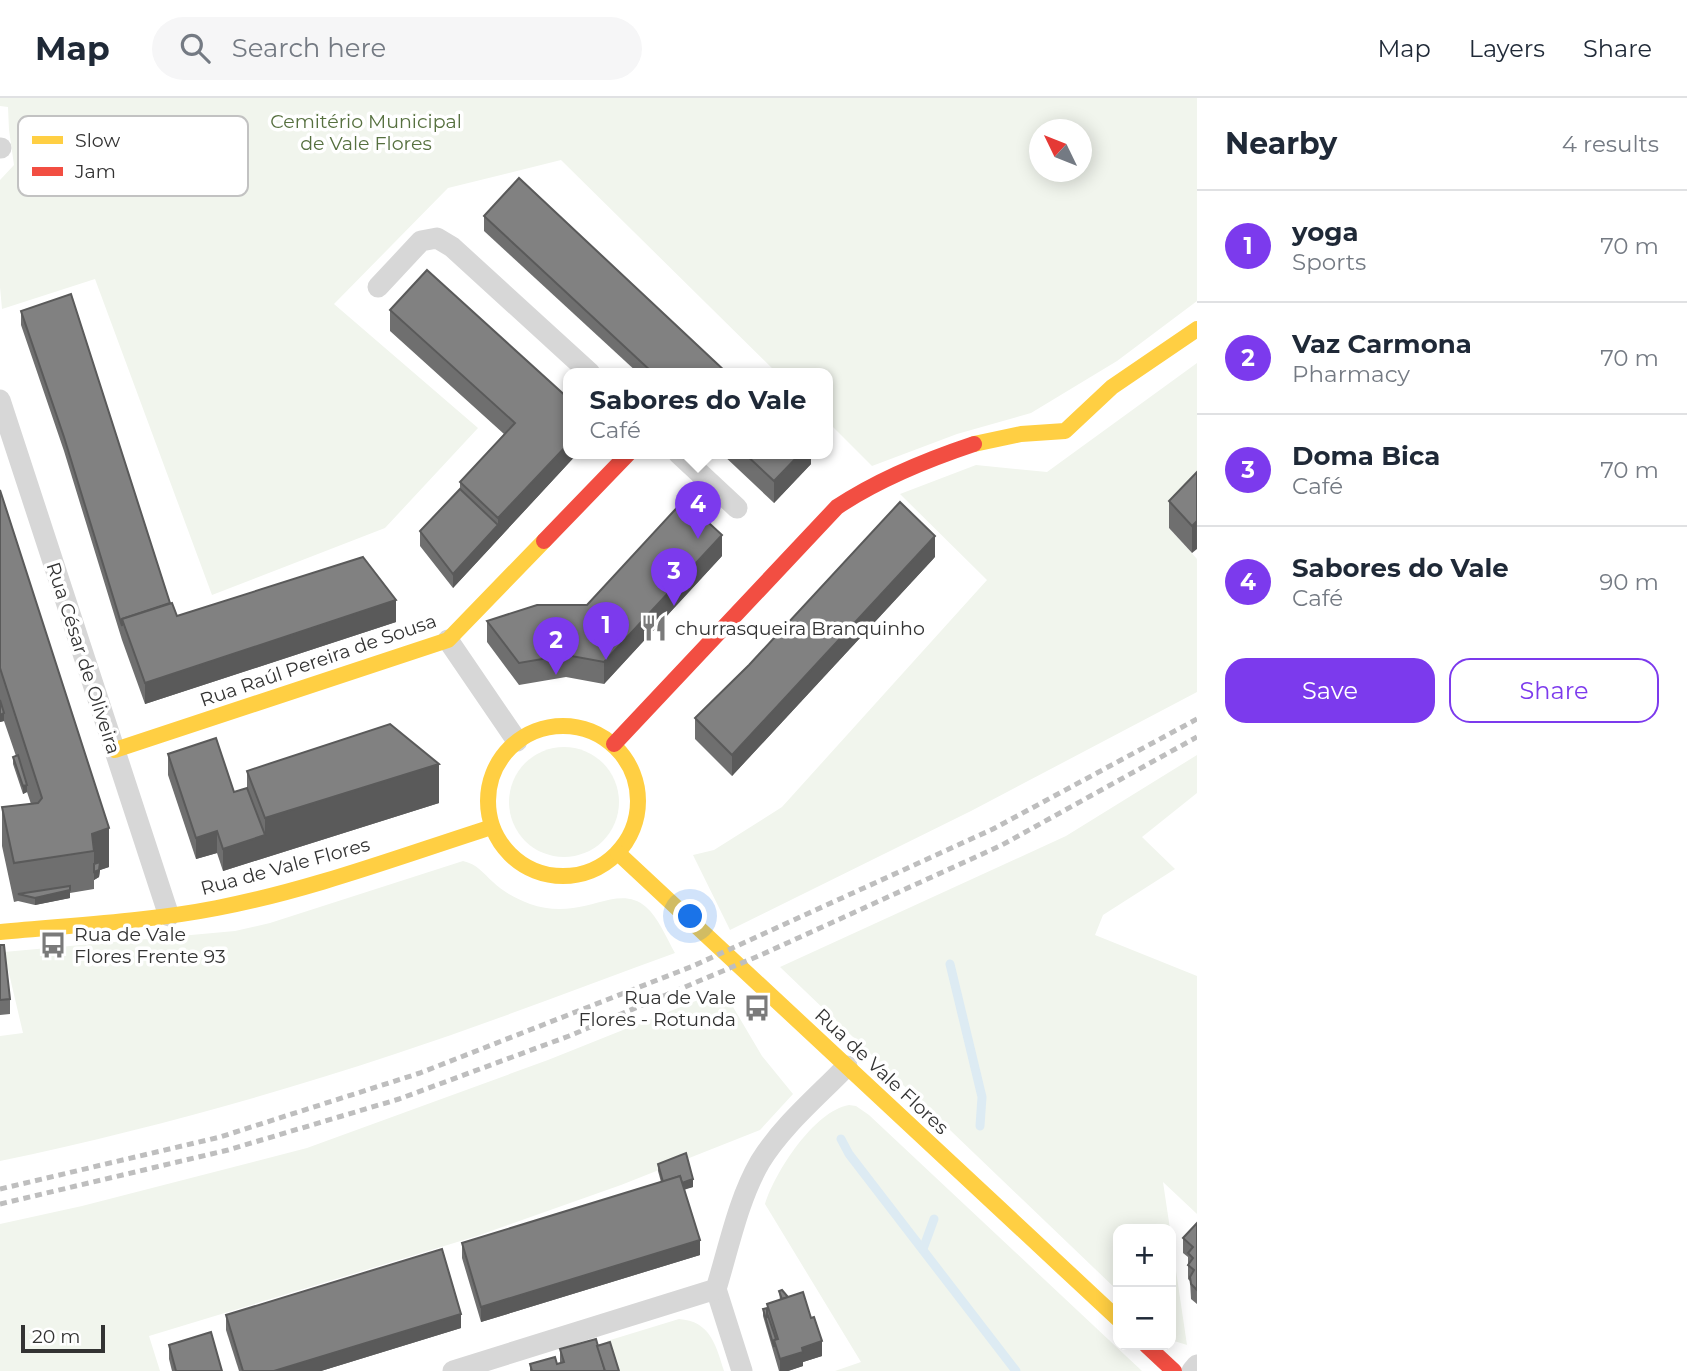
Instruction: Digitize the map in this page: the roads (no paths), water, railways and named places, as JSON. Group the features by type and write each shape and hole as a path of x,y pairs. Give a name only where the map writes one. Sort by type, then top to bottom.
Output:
{"street":[{"path":"378,287 421,241 436,238 452,247 585,368"},
{"path":"614,744 837,507 864,489 938,456 978,443 1021,434 1065,431 1112,387 1197,329"},
{"name":"Rua César de Oliveira","path":"0,400 169,916"},
{"name":"Rua Raúl Pereira de Sousa","path":"114,750 448,640 623,459"},
{"path":"684,459 737,508"},
{"path":"448,640 517,741"},
{"path":"566,726 599,735 614,744 629,763 637,785 638,798 632,833 618,853 604,866 567,877 548,876 513,859 500,844 492,827 488,796 497,765 517,741 541,730 566,726"},
{"name":"Rua de Vale Flores","path":"0,932 169,916 263,898 492,827"},
{"name":"Rua de Vale Flores","path":"618,853 1113,1314"},
{"path":"742,1371 716,1289 749,1185 760,1163 776,1141 847,1066"},
{"path":"453,1371 486,1366 716,1289"},
{"path":"1151,1350 1174,1371"},
{"path":"1192,1371 1197,1365"}],"waterway":[{"path":"950,964 982,1097 980,1126"},
{"path":"841,1139 849,1154 1016,1371"},
{"path":"923,1249 934,1219"}],"railway":[{"path":"0,1189 220,1137 420,1073 693,966 993,829 1197,719"},
{"path":"0,1204 228,1150 399,1099 569,1036 763,954 1002,845 1197,737"}],"place":[{"name":"Sabores do Vale","path":"698,539"},
{"name":"Doma Bica","path":"674,606"},
{"name":"churrasqueira Branquinho","path":"654,628"},
{"name":"yoga","path":"606,660"},
{"name":"Vaz Carmona","path":"556,675"},
{"name":"Rua de Vale Flores Frente 93","path":"53,945"},
{"name":"Rua de Vale Flores - Rotunda","path":"757,1008"}],"park label":[{"name":"Cemitério Municipal de Vale Flores","path":"366,132"}]}
